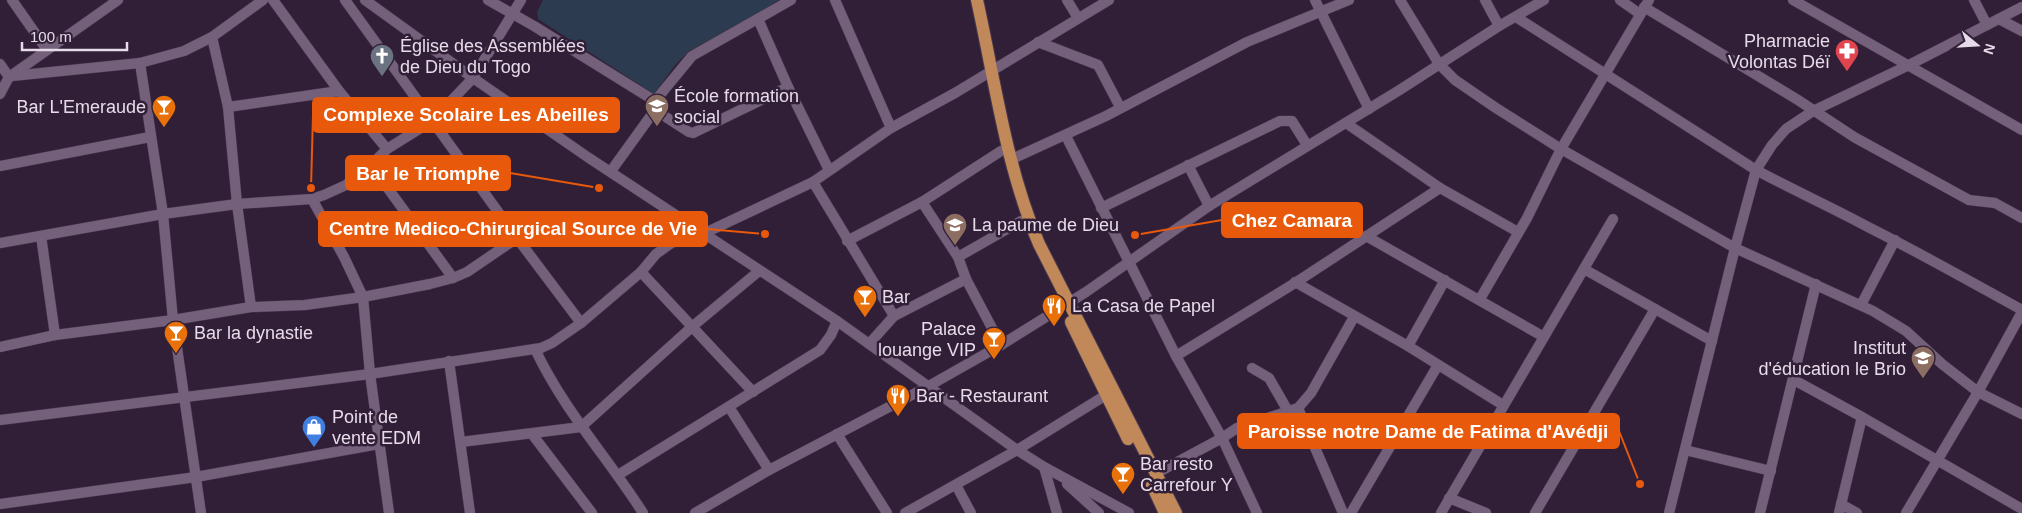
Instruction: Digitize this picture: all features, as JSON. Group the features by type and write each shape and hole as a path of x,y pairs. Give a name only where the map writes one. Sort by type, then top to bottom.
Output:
{"main road":[{"path":"968,0 988,72 1021,221 1176,513"},
{"path":"977,0 988,72"},
{"path":"1006,154 1039,244 1106,395 1160,509"}],"street":[{"path":"12,0 47,50"},
{"path":"0,94 11,76 118,0"},
{"path":"11,76 140,63 184,51 212,37 230,22 263,0"},
{"path":"273,0 339,91 387,150"},
{"path":"345,0 517,238 581,323"},
{"path":"365,0 473,78 706,233 759,271 837,321 1017,450 1055,474 1129,513"},
{"path":"488,0 512,13 655,105 688,132 693,133 788,87"},
{"path":"0,243 163,214 237,204 312,199 346,185 372,166 387,150 432,121 473,78 521,0"},
{"path":"612,171 655,105 692,56 791,0"},
{"path":"834,0 891,128"},
{"path":"1067,0 1078,18"},
{"path":"0,420 370,374 535,349 552,343 581,323 641,272 656,254 680,238 706,233 813,182 891,128 1108,0"},
{"path":"1314,0 1322,12 1369,109"},
{"path":"847,240 922,202 1006,154 1066,136 1247,42 1349,0"},
{"path":"1400,0 1439,64 1455,80 1561,149 1735,248 1861,305 1906,331 1942,364 1978,392 2022,414"},
{"path":"1485,0 1499,26"},
{"path":"695,513 770,470 927,387 1001,344 1130,262 1209,206 1544,0"},
{"path":"1620,0 1644,7 1798,100 1854,137 1968,200 1995,203 2022,218"},
{"path":"1793,0 2022,130"},
{"path":"1974,0 1987,25"},
{"path":"1480,299 1518,232 1561,149 1644,7"},
{"path":"1669,513 1756,170 1772,145 1786,129 1813,111 1909,65 2022,7"},
{"path":"1516,17 1756,170 1790,189 1895,240 2022,311 1978,392 1906,513"},
{"path":"1999,18 2022,31"},
{"path":"758,19 788,87 829,170"},
{"path":"212,37 228,107 237,204 251,307"},
{"path":"1038,42 1098,65 1120,107"},
{"path":"140,63 163,214 173,320 201,513"},
{"path":"0,64 11,76"},
{"path":"228,107 339,91"},
{"path":"1101,208 1188,164 1280,121 1292,121 1307,145"},
{"path":"1346,123 1440,188 1518,232"},
{"path":"1066,136 1176,356 1222,438 1257,513"},
{"path":"0,166 150,137"},
{"path":"1188,164 1209,206"},
{"path":"372,166 453,278"},
{"path":"813,182 894,316"},
{"path":"1176,356 1296,282 1440,188"},
{"path":"312,199 344,257 363,298 370,374 390,513"},
{"path":"922,202 958,257 966,279 1001,344"},
{"path":"1441,513 1613,219"},
{"path":"958,257 1021,221"},
{"path":"41,236 55,335"},
{"path":"1366,236 1544,337"},
{"path":"0,347 55,335 173,320 251,307 363,298 453,278 467,272 517,238"},
{"path":"1861,305 1895,240"},
{"path":"1584,269 1712,341"},
{"path":"461,442 580,427 693,326 759,271"},
{"path":"641,272 753,392"},
{"path":"869,344 894,316 966,279"},
{"path":"1408,346 1445,280"},
{"path":"1296,282 1354,317 1408,346 1503,405"},
{"path":"1760,513 1816,284"},
{"path":"1535,513 1655,309"},
{"path":"1155,474 1237,428 1293,409 1311,393 1354,317"},
{"path":"618,475 820,350 831,335 837,321"},
{"path":"535,349 543,366 580,427 618,475 643,513"},
{"path":"449,361 470,513"},
{"path":"1351,513 1438,366"},
{"path":"1252,368 1268,378 1293,409 1343,513"},
{"path":"1794,380 1862,416 2022,509"},
{"path":"905,513 1017,450 1106,395"},
{"path":"729,407 770,470"},
{"path":"1857,513 1840,508 1862,416"},
{"path":"532,434 592,513"},
{"path":"837,434 887,513"},
{"path":"0,504 196,477 379,444"},
{"path":"1685,450 1771,471"},
{"path":"1044,467 1057,513"},
{"path":"1055,474 1099,513"},
{"path":"956,485 971,513"},
{"path":"1449,498 1486,513"}],"water":[{"path":"543,0 779,0 758,14 689,51 675,65 654,94 538,19 537,12"}],"place":[{"name":"Pharmacie Volontas Déï","path":"1847,72"},
{"name":"Église des Assemblées de Dieu du Togo","path":"382,77"},
{"name":"École formation social","path":"657,127"},
{"name":"Bar L'Emeraude","path":"164,128"},
{"name":"Complexe Scolaire Les Abeilles","path":"311,188"},
{"name":"Bar le Triomphe","path":"599,188"},
{"name":"Centre Medico-Chirurgical Source de Vie","path":"765,234"},
{"name":"Chez Camara","path":"1135,235"},
{"name":"La paume de Dieu","path":"955,246"},
{"name":"Bar","path":"865,318"},
{"name":"La Casa de Papel","path":"1054,327"},
{"name":"Bar la dynastie","path":"176,354"},
{"name":"Palace louange VIP","path":"994,360"},
{"name":"Institut d'éducation le Brio","path":"1923,379"},
{"name":"Bar - Restaurant","path":"898,417"},
{"name":"Point de vente EDM","path":"314,448"},
{"name":"Paroisse notre Dame de Fatima d'Avédji","path":"1640,484"},
{"name":"Bar resto Carrefour Y","path":"1123,495"}]}
